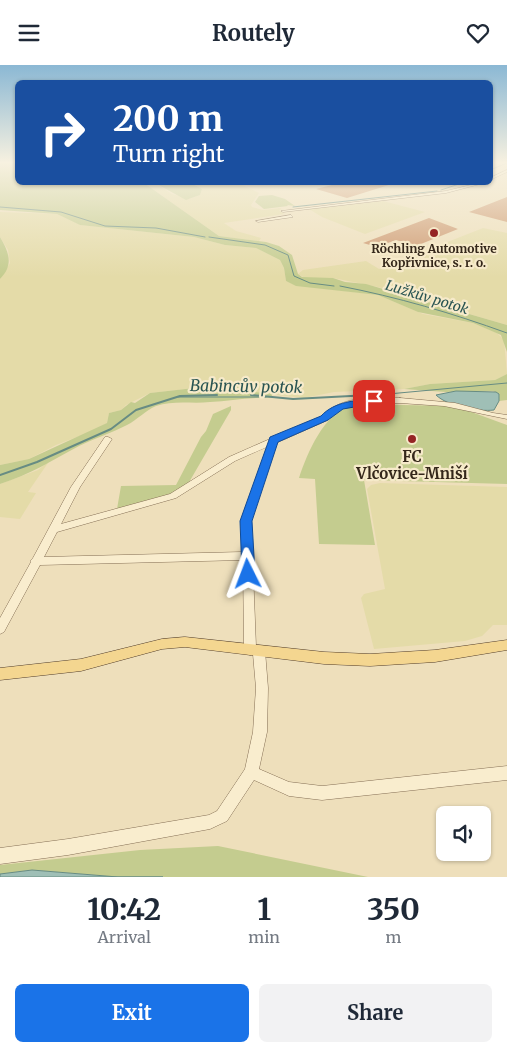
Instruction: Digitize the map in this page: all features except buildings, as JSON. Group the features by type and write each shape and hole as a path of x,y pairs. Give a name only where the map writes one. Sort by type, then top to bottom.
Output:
{"main road":[{"path":"0,674 81,665 173,643 197,643 370,660 435,656 507,645"}],"street":[{"path":"258,221 291,216 283,211 373,201"},
{"path":"53,530 174,496 215,468 325,418 331,411 340,406 368,401 455,405 492,416 507,417"},
{"path":"0,629 76,487 108,439"},
{"path":"0,855 68,847 210,822 222,816 251,772 260,732 262,687 254,650 246,521 273,440"},
{"path":"35,561 248,556"},
{"path":"251,772 290,789 322,793 507,773"}],"shaded area":[{"path":"169,201 254,201 251,205 252,207 263,210 280,208 282,209 279,210 284,214 224,223 236,231 261,238 259,241 219,236"},
{"path":"383,201 425,212 365,234 322,217 309,209"},
{"path":"0,212 57,214 81,225 194,237 225,245 256,248 280,260 284,268 286,281 295,285 378,295 423,314 473,323 497,333 504,340 507,374 495,380 430,384 404,389 334,392 304,398 249,392 221,385 150,393 126,405 121,410 109,413 107,423 98,429 56,445 29,459 0,465 0,279 10,263 8,250 0,237"},
{"path":"483,228 507,233 507,325 378,287 333,278 305,278 298,274 303,270 366,261 379,269"},
{"path":"50,460 28,492 36,493 20,519 0,517 0,484 38,470"},
{"path":"380,483 507,487 507,625 493,625 482,636 465,641 374,649 361,598 364,594 385,589 367,489 371,485"}],"green space":[{"path":"0,201 169,201 219,236 266,242 279,246 292,255 298,274 302,277 333,278 345,282 366,284 507,325 507,352 501,335 473,323 418,312 378,295 296,286 286,281 284,268 280,260 256,248 225,245 194,237 80,225 57,214 0,210"},
{"path":"288,201 295,206 287,205 264,209 255,202"},
{"path":"0,237 8,253 9,264 0,279"},
{"path":"507,374 507,400 499,401 499,394 493,391 446,392 404,389 430,384 495,380"},
{"path":"245,385 245,391 273,394 270,398 162,404 121,428 79,446 31,472 0,484 0,465 29,459 107,423 109,413 121,410 131,402 135,403 150,393"},
{"name":"FC Vlčovice-Mniší","path":"351,404 455,406 507,425 507,484 364,480 375,545 319,544 315,479 299,478 318,435 332,417"},
{"path":"231,406 231,410 188,484 178,492 117,509 121,486 176,485 206,431 213,414"},
{"path":"218,846 368,877 118,877 32,870 0,874 0,865 140,850"}],"water":[{"path":"456,391 496,392 499,394 499,401 494,410 480,410 455,405 436,395"},
{"path":"32,870 118,877 0,877 0,874"}],"waterway":[{"path":"293,207 348,201"},
{"name":"Lužkův potok","path":"0,207 61,212 105,226 156,228 205,237"},
{"name":"Lužkův potok","path":"209,237 265,245 288,255 294,276 310,283 334,286"},
{"name":"Lužkův potok","path":"340,286 424,306 507,333"},
{"name":"Babincův potok","path":"356,397 507,383"},
{"name":"Babincův potok","path":"0,475 37,462 111,429 136,410 180,396 217,395"},
{"name":"Babincův potok","path":"251,395 293,399 370,395"},
{"name":"Babincův potok","path":"178,397 266,397"}],"place":[{"name":"Röchling Automotive Kopřivnice, s. r. o.","path":"434,233"},
{"name":"FC Vlčovice-Mniší","path":"412,439"}],"route":[{"path":"248,574 246,521 273,440 325,418 331,411 340,406 374,401"}]}
